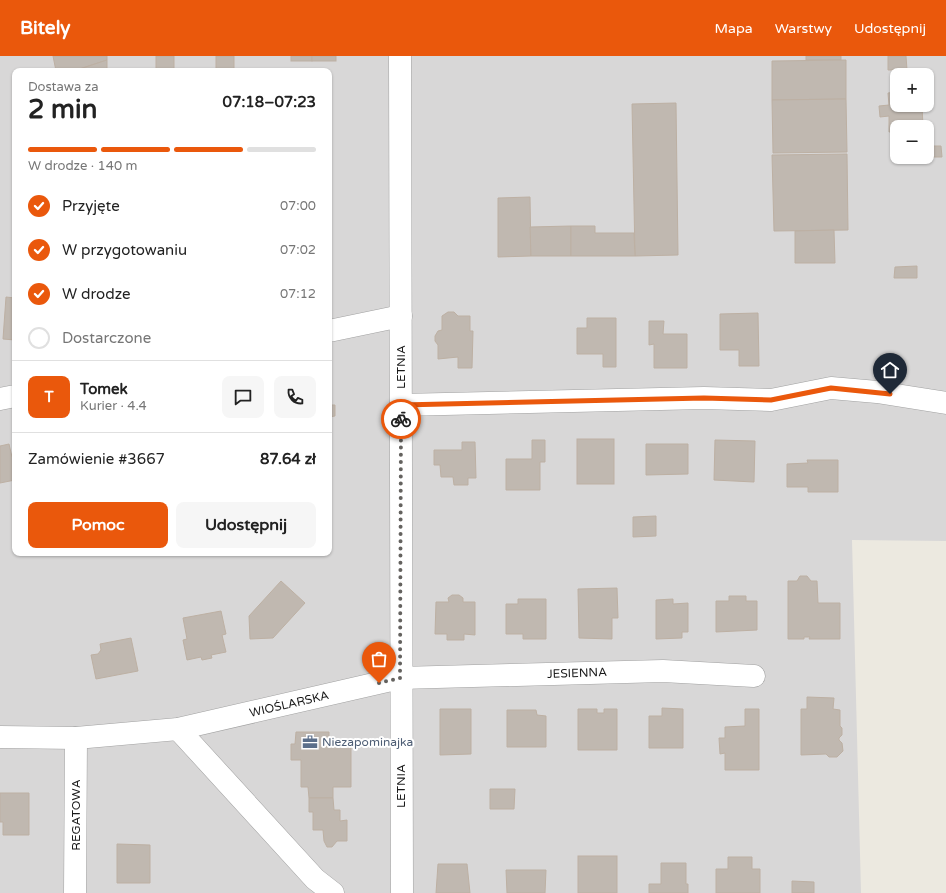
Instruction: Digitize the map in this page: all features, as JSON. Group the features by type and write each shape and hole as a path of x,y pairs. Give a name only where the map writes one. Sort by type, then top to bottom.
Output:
{"street":[{"name":"LETNIA","path":"400,56 400,678 402,893"},
{"path":"332,330 401,316"},
{"path":"401,405 704,398 771,400 831,388 877,392 946,403"},
{"path":"0,399 12,397"},
{"name":"JESIENNA","path":"400,678 663,671 754,676"},
{"name":"WIOŚLARSKA","path":"0,737 76,738 178,729 400,678"},
{"path":"178,729 315,879 333,893"},
{"name":"REGATOWA","path":"75,893 76,738"}],"shaded area":[{"path":"0,56 946,56 946,541 852,540 861,893 0,893"}],"building":[{"path":"53,56 107,56 107,60 82,68 55,68"},
{"path":"156,56 174,56 174,68 156,68"},
{"path":"216,56 234,56 234,68 216,68"},
{"path":"291,56 312,56 312,61 291,61"},
{"path":"312,56 336,56 336,61 312,61"},
{"path":"806,56 841,56 841,60 806,60"},
{"path":"888,56 906,56 907,68 890,68 890,70 888,70"},
{"path":"107,60 107,68 83,68"},
{"path":"846,60 846,99 772,100 772,61"},
{"path":"888,93 890,93 890,112 922,112 923,120 890,120 889,132 889,116 880,117 879,106 889,105"},
{"path":"846,99 847,152 773,153 772,100"},
{"path":"676,103 678,255 635,256 632,104"},
{"path":"934,146 941,146 942,157 934,157"},
{"path":"847,154 848,230 774,231 772,155"},
{"path":"530,197 531,256 498,257 498,198"},
{"path":"571,226 571,256 531,256 530,227"},
{"path":"571,226 595,226 595,233 634,233 635,256 571,256"},
{"path":"834,230 835,263 795,263 795,231"},
{"path":"917,266 917,278 894,278 895,267"},
{"path":"6,297 12,298 12,340 3,339"},
{"path":"448,312 454,312 458,316 470,316 470,331 473,331 472,368 458,368 458,357 438,359 438,345 435,341 435,336 438,331 442,330 442,316"},
{"path":"758,313 759,366 739,366 739,350 720,350 720,314"},
{"path":"587,318 616,318 616,367 603,367 603,354 577,354 577,328 587,328"},
{"path":"649,321 664,321 663,334 687,334 687,368 654,368 654,344 649,345"},
{"path":"332,405 335,405 335,416 332,416"},
{"path":"577,439 614,439 614,484 577,484"},
{"path":"532,440 545,440 545,462 540,462 540,490 506,490 506,459 532,459"},
{"path":"715,440 755,441 754,482 714,480"},
{"path":"462,442 475,442 476,478 468,478 468,485 454,485 453,477 441,477 440,465 434,465 434,450 462,450"},
{"path":"9,444 12,457 12,481 0,483 0,446"},
{"path":"646,444 688,444 688,474 646,475"},
{"path":"807,460 838,460 838,492 808,492 808,487 787,487 787,464 808,463"},
{"path":"656,516 656,536 633,537 633,517"},
{"path":"800,576 807,576 811,581 817,581 818,603 840,603 840,639 809,639 810,637 804,637 804,639 788,639 788,581 797,581"},
{"path":"281,581 305,603 273,638 250,639 249,616"},
{"path":"617,588 618,618 612,618 612,639 579,638 578,589"},
{"path":"452,595 459,595 463,598 463,602 475,602 475,635 464,634 464,640 447,640 447,634 435,634 436,602 449,602 448,598"},
{"path":"729,596 746,596 746,601 757,601 757,630 716,632 716,601 729,601"},
{"path":"518,599 546,599 546,639 523,639 523,634 506,634 506,604 518,604"},
{"path":"673,599 673,604 688,603 688,632 682,632 682,638 656,639 656,600"},
{"path":"221,611 226,634 222,635 226,652 211,655 212,658 202,660 201,657 187,660 183,640 187,639 183,618"},
{"path":"131,638 138,671 96,679 91,655 98,654 101,650 100,644"},
{"path":"807,697 834,698 833,709 840,710 840,726 842,728 842,735 839,740 842,743 843,751 837,757 829,757 826,754 801,755 801,709 807,709"},
{"path":"662,708 683,709 683,748 649,748 649,716 662,716"},
{"path":"440,709 471,709 471,754 440,755"},
{"path":"578,709 597,709 597,713 604,713 604,709 617,709 617,750 578,750"},
{"path":"745,709 759,709 759,770 725,770 725,753 720,754 719,738 725,738 725,727 745,726"},
{"path":"507,710 536,710 537,715 546,716 546,747 507,747"},
{"path":"296,732 329,732 329,742 351,742 351,787 333,787 333,798 309,798 308,787 301,787 301,760 291,760 291,744 295,744"},
{"path":"490,789 515,789 514,809 490,809"},
{"path":"0,793 29,793 29,835 3,835 3,822 0,822"},
{"path":"309,798 333,798 334,810 340,810 340,821 347,820 347,841 337,841 332,847 327,847 324,841 323,830 313,830 313,812 309,812"},
{"path":"117,844 150,845 150,883 117,883"},
{"path":"578,856 617,856 617,893 578,893"},
{"path":"728,857 752,857 752,869 760,869 760,893 716,893 716,869 728,869"},
{"path":"661,863 686,863 686,884 688,884 688,893 649,893 649,884 661,884"},
{"path":"438,864 467,864 470,893 436,893"},
{"path":"506,870 546,870 545,893 507,893"},
{"path":"792,881 814,882 814,893 792,893"}],"way so far":[{"path":"379,683 400,678 401,419"}],"place":[{"name":"Niezapominajka","path":"310,742"}],"route":[{"path":"401,419 401,405 704,398 771,400 831,388 890,394"}]}
